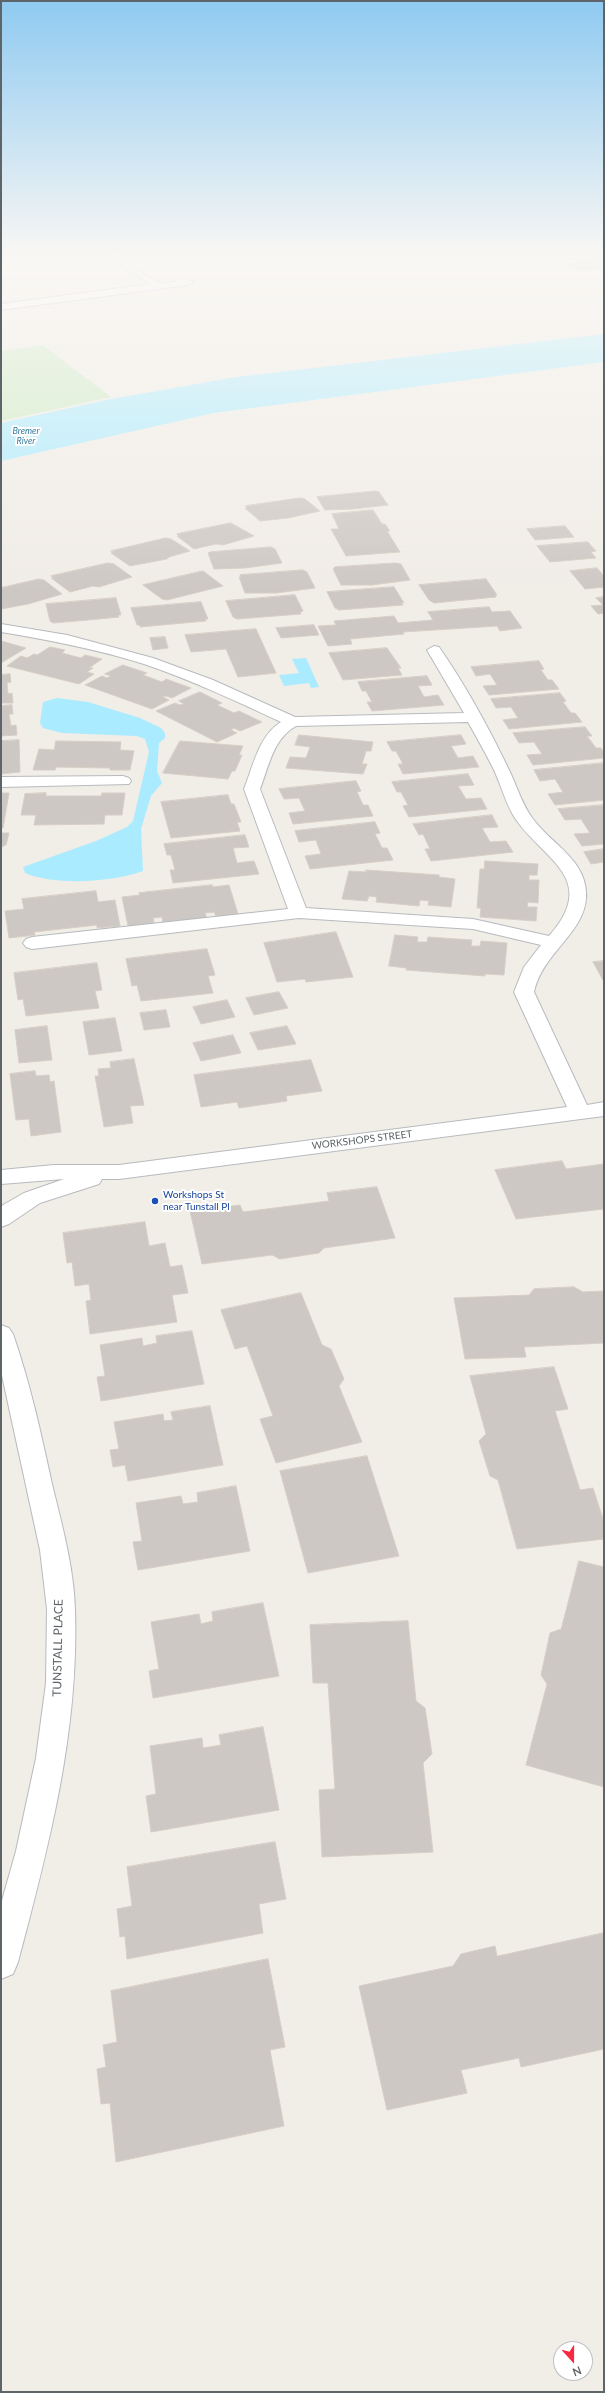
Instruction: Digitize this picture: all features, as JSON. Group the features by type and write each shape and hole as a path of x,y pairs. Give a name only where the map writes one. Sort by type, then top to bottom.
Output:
{"street":[{"path":"1,628 67,639 148,661 208,683 293,722"},
{"path":"434,650 474,716 502,769 512,799 519,811 540,836 565,860 574,875 578,887 576,911 570,923 530,970 525,982 524,992 580,1112"},
{"path":"299,913 252,789 274,734 285,725 293,722 474,716"},
{"path":"1,782 124,781"},
{"path":"32,943 299,913 473,924 502,929 553,942"},
{"name":"WORKSHOPS STREET","path":"1,1177 54,1172 120,1172 604,1109"},
{"name":"WORKSHOPS STREET","path":"1,1219 12,1209 32,1197 120,1172"},
{"name":"TUNSTALL PLACE","path":"1,1334 15,1376 53,1543 61,1609 60,1683 51,1758 32,1851 1,1962"}],"green space":[{"path":"1,368 73,368 111,397 1,421"}],"water":[{"name":"Bremer River","path":"316,368 561,368 214,413 1,461 1,423 106,400 236,377"},
{"path":"306,658 319,687 311,688 309,683 284,686 279,675 299,673 292,659"},
{"path":"57,698 88,702 140,718 161,728 165,733 165,738 159,743 157,771 162,783 151,796 141,829 143,871 116,878 84,881 52,880 25,873 23,867 96,841 127,827 133,821 149,752 145,739 137,736 62,733 43,728 40,723 43,702"}],"building":[{"path":"376,491 379,492 388,505 353,509 325,510 317,497"},
{"path":"300,498 305,499 320,511 288,518 260,521 245,508 247,508 246,506"},
{"path":"373,510 382,524 385,524 390,531 387,531 400,552 346,556 331,529 339,529 332,514"},
{"path":"231,523 254,536 223,545 216,544 194,549 177,536 179,536 177,534"},
{"path":"565,526 574,537 535,540 527,529"},
{"path":"166,538 171,539 190,551 169,557 167,559 130,566 111,553 113,552 111,551"},
{"path":"588,542 596,551 591,552 596,558 550,562 537,546"},
{"path":"271,547 275,549 282,563 245,568 214,569 208,553 210,552"},
{"path":"108,563 114,564 132,577 99,587 93,586 70,592 51,578 54,578 51,576"},
{"path":"396,563 401,564 410,580 372,585 341,585 333,569 335,567"},
{"path":"597,568 604,576 604,587 585,589 570,571"},
{"path":"303,570 307,572 315,588 276,593 245,593 239,577 241,577 240,575"},
{"path":"203,571 223,586 167,600 162,599 143,585"},
{"path":"39,579 44,580 62,594 28,604 1,609 1,588"},
{"path":"486,579 497,595 495,595 496,597 434,603 429,600 419,585"},
{"path":"394,587 404,603 401,603 403,605 339,610 335,608 327,592"},
{"path":"295,595 303,611 300,612 301,614 237,619 233,617 226,601"},
{"path":"604,597 604,613 598,614 591,606 603,605 596,598"},
{"path":"116,598 121,615 118,615 119,617 53,623 50,621 46,604"},
{"path":"201,602 208,619 205,619 206,621 140,627 140,625 137,625 131,608"},
{"path":"489,607 492,612 510,611 522,628 500,631 497,626 403,632 404,634 350,639 352,644 328,646 318,626 336,625 334,621 394,616 398,623 433,620 428,612"},
{"path":"314,625 319,635 281,638 276,628"},
{"path":"256,629 276,673 238,677 226,649 191,652 185,635"},
{"path":"165,637 168,648 153,650 150,638"},
{"path":"1,641 26,648 1,663"},
{"path":"50,647 65,650 62,653 81,658 85,655 102,659 89,668 93,668 87,672 94,674 79,684 7,666 21,656 27,658 34,654 37,655"},
{"path":"387,648 401,668 398,668 402,675 343,680 329,653"},
{"path":"539,661 544,669 541,670 548,680 552,680 559,689 489,695 483,686 497,685 490,674 476,676 471,667"},
{"path":"123,665 147,673 143,675 162,682 166,679 191,688 172,698 166,696 163,697 169,700 152,709 85,685 102,676 107,678 111,676 105,674"},
{"path":"10,674 11,682 7,683 8,694 12,693 13,703 1,703 1,675"},
{"path":"427,676 432,685 418,686 424,697 438,695 444,705 372,711 367,702 372,702 366,691 362,691 358,682"},
{"path":"200,692 222,703 217,705 234,713 239,711 262,722 240,731 234,728 231,730 237,733 217,742 156,711 175,703 180,705 184,704 179,701"},
{"path":"560,693 566,701 563,702 571,713 575,713 582,722 509,729 503,720 518,718 511,707 496,708 491,699"},
{"path":"12,705 13,714 9,714 11,726 16,725 17,735 1,736 1,706"},
{"path":"585,727 592,736 587,736 596,748 601,748 604,753 604,758 533,765 527,755 542,754 534,742 519,743 513,733"},
{"path":"299,735 373,742 371,751 366,751 362,764 367,764 363,774 286,768 290,757 306,758 310,747 295,745"},
{"path":"461,735 466,744 451,746 458,758 473,756 479,767 403,774 398,764 403,764 396,751 392,751 387,742"},
{"path":"19,740 20,772 1,774 1,741"},
{"path":"56,741 121,742 120,750 134,751 130,770 56,767 55,770 33,770 39,749 54,750"},
{"path":"180,741 243,746 239,755 242,755 235,771 232,771 228,779 163,773"},
{"path":"604,763 604,800 555,805 548,794 563,792 555,779 540,781 534,770"},
{"path":"468,774 474,785 458,786 466,799 481,798 487,809 409,817 403,806 408,805 401,792 397,792 392,782"},
{"path":"356,781 361,791 357,792 363,805 368,805 373,816 293,824 289,813 305,811 299,798 284,799 279,789"},
{"path":"1,793 9,793 3,828 1,828"},
{"path":"46,793 46,796 101,796 102,793 125,793 122,815 105,815 104,824 34,825 36,815 21,815 25,794"},
{"path":"228,795 231,804 234,804 241,822 237,822 240,831 171,838 161,802"},
{"path":"604,805 604,844 582,846 574,834 590,833 581,819 565,820 558,809"},
{"path":"492,815 498,827 482,828 490,842 506,841 513,852 431,861 425,849 430,849 423,834 419,835 413,824"},
{"path":"375,822 380,833 375,834 382,848 387,848 393,860 310,869 305,856 321,854 316,840 299,842 295,831"},
{"path":"1,833 9,833 6,845 1,847"},
{"path":"245,835 249,847 233,848 237,863 254,861 259,874 173,883 170,870 175,870 171,855 167,855 164,844"},
{"path":"604,849 604,862 591,864 584,852"},
{"path":"485,861 538,864 537,875 529,875 529,880 539,880 538,903 528,902 527,907 537,907 536,921 480,917 481,908 477,908 480,869 484,869"},
{"path":"366,870 439,875 439,877 455,879 451,907 428,905 429,901 420,900 419,906 376,902 377,897 369,896 367,901 342,899 349,871 366,872"},
{"path":"212,885 213,887 229,885 238,914 216,916 214,912 205,913 207,918 163,923 162,917 153,918 154,923 128,926 122,897 140,895 139,893"},
{"path":"96,891 98,902 115,900 120,926 97,928 97,925 34,932 35,935 9,938 5,911 24,909 22,899"},
{"path":"336,932 353,977 306,982 305,979 277,982 264,943"},
{"path":"395,935 418,937 417,942 427,942 428,937 472,940 471,946 480,946 481,941 507,943 504,975 485,974 485,976 406,970 407,968 389,966"},
{"path":"207,949 215,975 208,976 213,993 141,1001 137,985 132,986 126,959"},
{"path":"604,961 604,982 593,962"},
{"path":"97,963 102,990 95,991 99,1008 26,1016 23,999 18,1000 14,973"},
{"path":"279,992 288,1008 254,1015 246,998"},
{"path":"227,1000 235,1017 201,1024 193,1007"},
{"path":"166,1010 170,1027 144,1030 140,1013"},
{"path":"115,1018 122,1051 89,1055 83,1022"},
{"path":"47,1026 52,1060 19,1063 15,1030"},
{"path":"287,1026 296,1044 258,1050 250,1033"},
{"path":"233,1035 241,1053 201,1061 193,1043"},
{"path":"134,1059 144,1105 130,1106 133,1123 104,1127 95,1076 99,1076 98,1069 111,1068 110,1062"},
{"path":"311,1060 322,1091 286,1096 287,1101 239,1108 237,1102 201,1107 194,1075"},
{"path":"35,1071 36,1076 49,1075 50,1082 54,1081 61,1132 31,1136 29,1119 16,1120 10,1074"},
{"path":"562,1161 566,1169 604,1164 604,1209 516,1219 495,1170"},
{"path":"377,1187 395,1238 324,1248 319,1253 280,1259 272,1255 202,1264 190,1211 240,1205 243,1212 329,1201 327,1193"},
{"path":"145,1222 149,1246 165,1243 170,1267 182,1265 188,1293 172,1295 177,1322 90,1334 86,1301 91,1300 89,1284 75,1286 72,1262 67,1263 63,1233"},
{"path":"574,1287 583,1292 604,1291 604,1343 524,1347 526,1357 465,1359 454,1298 529,1295 534,1289"},
{"path":"301,1293 322,1345 331,1349 344,1379 339,1386 362,1442 276,1463 260,1419 273,1416 247,1346 235,1349 221,1310"},
{"path":"192,1331 204,1384 101,1401 97,1377 105,1376 100,1345 142,1338 143,1346 157,1343 156,1336"},
{"path":"554,1367 568,1409 555,1411 580,1490 593,1488 604,1522 604,1539 517,1549 498,1480 490,1476 479,1441 486,1434 470,1376"},
{"path":"210,1406 223,1465 128,1481 125,1465 113,1467 110,1450 119,1449 114,1422 163,1414 164,1421 173,1420 171,1412"},
{"path":"367,1456 399,1556 308,1573 280,1471"},
{"path":"236,1486 250,1551 138,1570 133,1542 142,1541 136,1503 181,1496 183,1504 198,1502 197,1493"},
{"path":"579,1561 604,1567 604,1787 526,1765 547,1684 541,1675 550,1633 561,1629"},
{"path":"263,1603 279,1676 153,1698 149,1671 159,1669 151,1622 199,1614 201,1624 213,1621 212,1612"},
{"path":"408,1621 416,1701 425,1708 432,1754 423,1763 433,1852 322,1857 319,1790 335,1789 328,1683 313,1683 310,1625"},
{"path":"263,1727 279,1810 151,1832 146,1796 156,1794 150,1746 202,1738 203,1748 221,1745 219,1735"},
{"path":"275,1842 286,1899 259,1904 263,1933 127,1959 125,1936 120,1937 117,1909 132,1906 127,1867"},
{"path":"604,1933 604,2049 521,2067 519,2058 461,2070 467,2093 387,2110 359,1986 453,1966 461,1954 495,1946 497,1956"},
{"path":"268,1959 285,2047 270,2050 284,2126 116,2162 110,2103 101,2104 97,2069 106,2067 103,2045 117,2042 111,1991"}],"place":[{"name":"Workshops St near Tunstall Pl","path":"155,1201"}]}
